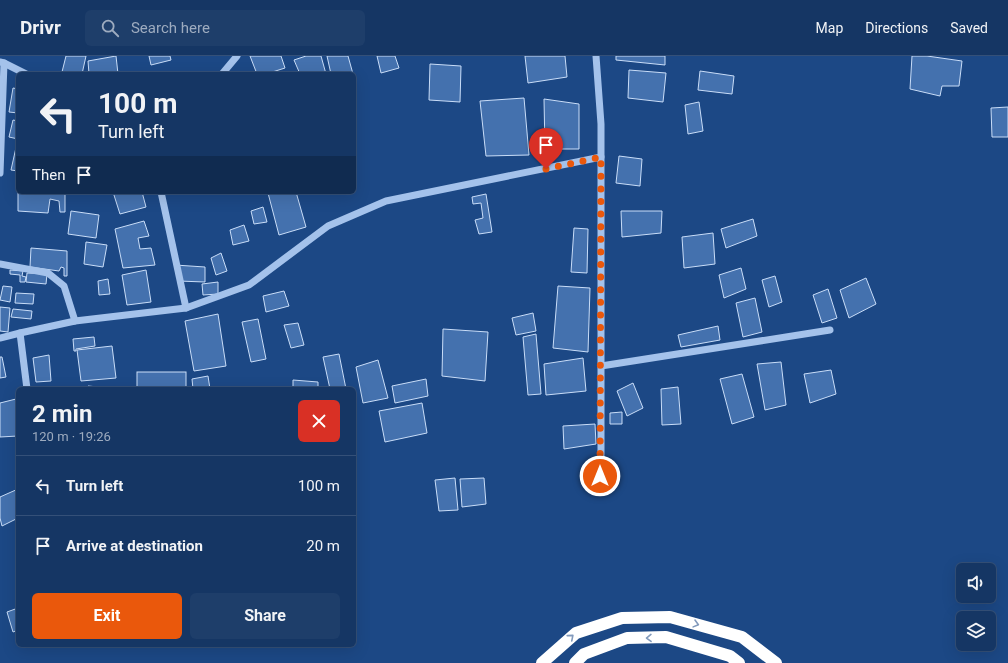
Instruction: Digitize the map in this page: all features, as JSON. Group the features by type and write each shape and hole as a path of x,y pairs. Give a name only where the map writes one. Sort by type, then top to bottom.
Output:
{"highway":[{"path":"542,663 576,633 622,618 670,617 742,637 776,663"},
{"path":"575,663 584,654 627,638 666,637 730,656 739,663"}],"street":[{"path":"224,72 237,56"},
{"path":"596,56 601,124 600,476"},
{"path":"0,173 2,63 22,72"},
{"path":"0,338 75,321 186,308 249,285 328,226 386,202 601,157"},
{"path":"161,194 186,308"},
{"path":"0,264 48,273 64,286 75,321"},
{"path":"601,366 830,330"},
{"path":"20,333 27,387"}],"building":[{"path":"66,56 86,56 82,72 62,72"},
{"path":"116,56 118,72 89,72 88,61"},
{"path":"149,56 170,56 171,60 151,65"},
{"path":"250,56 281,56 285,68 272,72 256,72"},
{"path":"306,56 321,56 325,72 299,72 294,60"},
{"path":"327,56 348,56 352,72 331,72"},
{"path":"377,56 395,56 399,68 381,73"},
{"path":"525,56 565,56 567,77 528,83"},
{"path":"616,56 665,56 665,65 616,60"},
{"path":"912,56 927,56 962,61 959,86 942,86 940,96 910,89"},
{"path":"430,64 461,66 460,102 429,100"},
{"path":"629,70 666,73 663,102 628,98"},
{"path":"700,71 734,76 732,94 698,90"},
{"path":"13,88 16,89 16,113 9,112"},
{"path":"524,98 529,155 486,156 480,101"},
{"path":"544,99 579,104 579,149 545,150"},
{"path":"699,102 703,131 688,134 685,105"},
{"path":"1008,107 1008,137 992,137 991,108"},
{"path":"13,120 16,121 16,139 9,137"},
{"path":"16,148 16,171 11,170"},
{"path":"619,156 642,159 640,186 616,183"},
{"path":"18,194 65,194 65,212 60,212 59,201 50,199 48,213 18,211"},
{"path":"114,194 143,194 146,207 120,214"},
{"path":"268,194 297,194 306,227 279,235"},
{"path":"486,194 492,232 479,234 475,220 483,218 481,203 473,204 472,197"},
{"path":"263,207 267,222 254,224 251,211"},
{"path":"71,211 99,215 96,238 68,234"},
{"path":"621,211 662,211 661,233 622,237"},
{"path":"753,219 757,236 726,248 721,229"},
{"path":"144,221 149,236 138,238 140,249 151,248 155,265 123,268 115,229"},
{"path":"244,225 249,241 233,245 230,230"},
{"path":"574,228 588,229 587,273 571,272"},
{"path":"713,233 715,264 684,268 682,237"},
{"path":"86,242 107,245 103,267 84,264"},
{"path":"31,248 67,251 67,276 64,276 64,268 61,267 59,271 30,267"},
{"path":"221,253 227,271 216,275 211,258"},
{"path":"175,265 205,267 205,282 178,281"},
{"path":"741,268 746,289 724,298 719,275"},
{"path":"10,270 23,271 22,276 26,277 25,282 20,282 20,275 10,274"},
{"path":"146,270 151,302 127,305 122,275"},
{"path":"27,273 47,274 46,284 26,282"},
{"path":"775,276 782,302 769,307 762,280"},
{"path":"866,278 876,304 849,318 840,290"},
{"path":"108,279 110,294 99,295 98,281"},
{"path":"218,282 218,294 203,295 202,284"},
{"path":"3,286 12,287 10,302 0,300"},
{"path":"558,286 590,288 588,352 553,348"},
{"path":"828,289 837,318 822,323 813,295"},
{"path":"284,291 289,306 266,312 263,296"},
{"path":"16,293 34,294 33,304 15,303"},
{"path":"755,298 762,332 743,337 736,303"},
{"path":"0,307 10,308 8,332 0,331"},
{"path":"13,309 32,311 31,319 11,317"},
{"path":"533,313 536,331 516,335 512,318"},
{"path":"218,314 226,366 194,371 185,321"},
{"path":"258,319 266,359 251,362 242,322"},
{"path":"298,323 304,345 291,348 284,325"},
{"path":"718,326 720,340 681,347 678,335"},
{"path":"443,329 488,332 485,381 442,376"},
{"path":"536,334 541,394 528,395 523,337"},
{"path":"94,337 95,346 76,349 76,351 74,351 73,339"},
{"path":"112,346 116,378 81,381 77,350"},
{"path":"339,354 346,387 330,387 323,357"},
{"path":"49,355 51,381 36,382 33,358"},
{"path":"0,357 2,357 6,377 0,378"},
{"path":"583,358 586,391 546,395 544,364"},
{"path":"378,360 388,398 363,403 356,367"},
{"path":"781,362 786,405 765,410 757,364"},
{"path":"831,370 836,394 810,403 804,374"},
{"path":"137,372 186,372 186,387 137,387"},
{"path":"742,374 754,417 732,424 720,379"},
{"path":"208,376 210,387 193,387 192,379"},
{"path":"426,379 428,396 395,403 392,386"},
{"path":"293,380 318,382 318,387 293,387"},
{"path":"633,383 643,408 627,416 617,391"},
{"path":"678,387 681,424 662,425 661,389"},
{"path":"16,399 16,436 0,437 0,403"},
{"path":"422,403 427,433 385,442 379,411"},
{"path":"622,412 622,424 610,424 610,413"},
{"path":"595,424 596,444 564,449 563,426"},
{"path":"455,478 458,510 439,511 435,480"},
{"path":"484,478 486,504 462,507 460,479"},
{"path":"16,490 16,519 2,526 0,518 0,497"},
{"path":"16,609 16,631 13,632 7,612"}],"route":[{"path":"546,169 601,157 600,476"}]}
